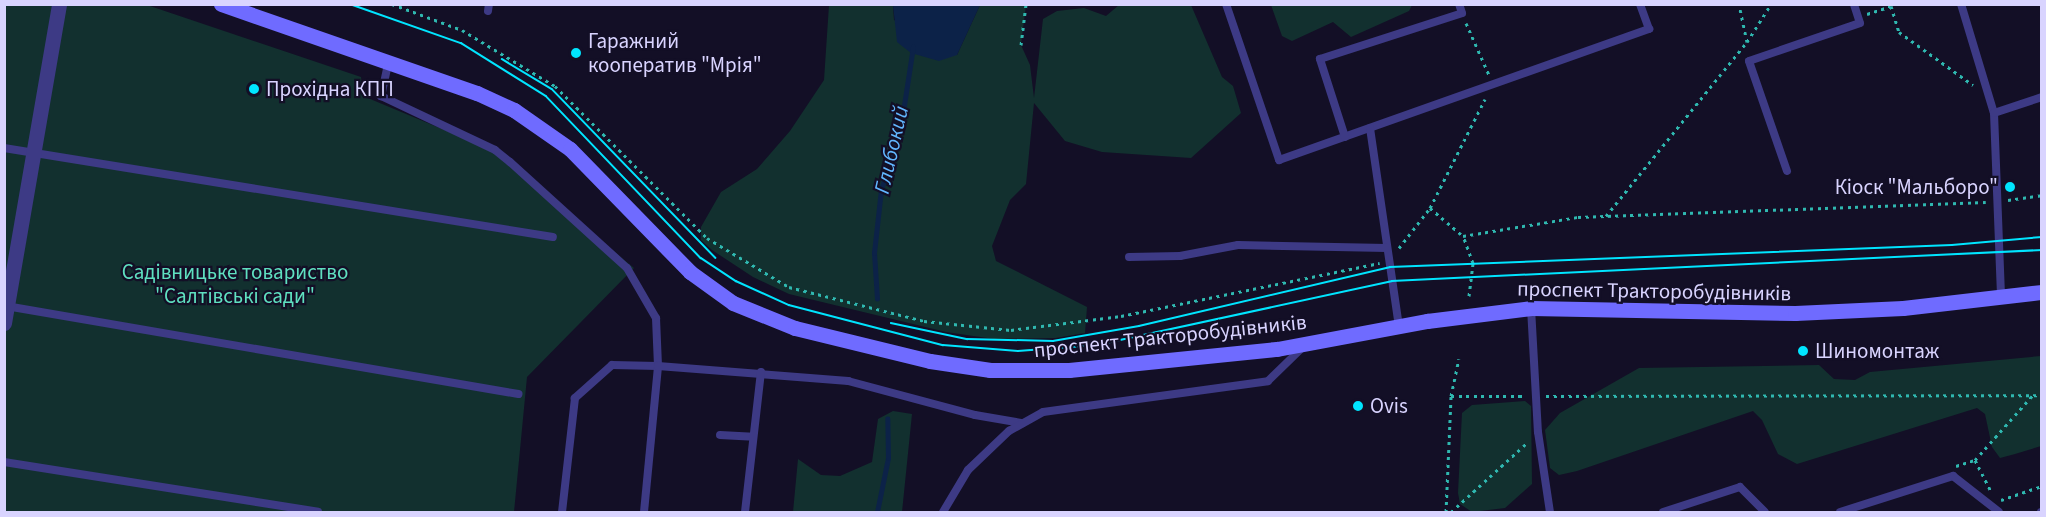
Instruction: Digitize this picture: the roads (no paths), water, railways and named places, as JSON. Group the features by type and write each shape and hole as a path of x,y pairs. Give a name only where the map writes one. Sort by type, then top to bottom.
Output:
{"main road":[{"name":"проспект Тракторобудівників","path":"221,4 388,64 477,93 543,127 570,149 690,272 712,289 755,314 845,341 930,361 990,370 1038,371 1218,356 1306,344 1399,326 1531,308 1795,314 1903,308 2042,292"}],"street":[{"path":"4,323 59,4"}],"lane":[{"path":"1226,4 1280,160 1649,29 1640,4"},
{"path":"1787,171 1749,61 1860,23 1854,4"},
{"path":"1961,4 1994,113 2001,298"},
{"path":"1345,137 1320,59 1461,9"},
{"path":"388,64 379,90 386,100 495,150 627,268 656,318 658,366 644,513"},
{"path":"1994,113 2042,97"},
{"path":"1370,128 1399,326"},
{"path":"4,148 553,237"},
{"path":"1130,257 1180,256 1238,245 1387,248"},
{"path":"6,307 518,394"},
{"path":"1531,308 1538,432 1550,513"},
{"path":"943,513 968,470 1023,423 1043,412 1268,381 1306,344"},
{"path":"562,513 575,398 612,365 761,372 848,381 975,415 1023,423"},
{"path":"745,513 761,372"},
{"path":"720,435 753,437"},
{"path":"4,462 318,513"},
{"path":"1840,513 1953,476 1999,513"},
{"path":"1663,513 1740,488 1765,513"}],"water":[{"path":"893,4 980,5 957,55 939,61 911,53 897,42"}],"waterway":[{"name":"Глибокий","path":"877,299 874,253 881,190 901,125 913,47"},
{"name":"Глибокий","path":"877,512 888,458 887,419"}],"tram line":[{"path":"350,4 461,43 546,96 701,258 736,281 789,305 943,345 1018,351 1097,345 1392,281 2042,250"},
{"path":"502,59 552,89 716,258"},
{"path":"891,323 967,339 1053,341 1139,326 1390,267 1952,245 2042,237"}],"place":[{"name":"Гаражний кооператив \"Мрія\"","path":"576,53"},
{"name":"Прохідна КПП","path":"254,89"},
{"name":"Кіоск \"Мальборо\"","path":"2010,187"},
{"name":"Шиномонтаж","path":"1803,351"},
{"name":"Ovis","path":"1358,406"}],"park label":[{"name":"Садівницьке товариство \"Салтівські сади\"","path":"235,284"}]}
